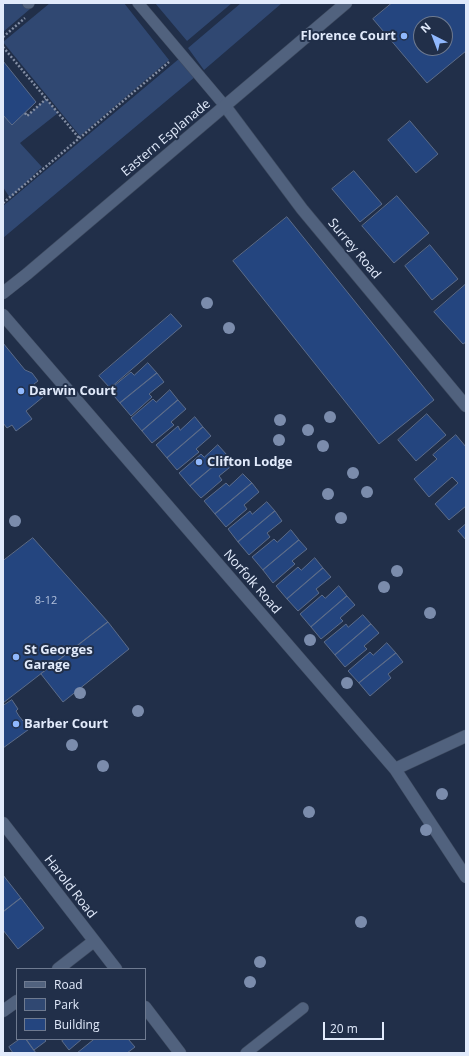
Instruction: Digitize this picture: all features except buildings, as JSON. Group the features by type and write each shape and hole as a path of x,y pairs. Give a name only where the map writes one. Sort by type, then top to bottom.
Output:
{"street":[{"name":"Eastern Esplanade","path":"3,292 33,269 346,3"},
{"name":"Surrey Road","path":"225,106 302,209 466,406"},
{"name":"Norfolk Road","path":"3,315 395,769 466,877"},
{"path":"395,769 466,736"},
{"name":"Harold Road","path":"3,823 115,968"},
{"path":"59,968 94,941"},
{"path":"3,1011 16,1002"},
{"path":"146,1008 180,1053"}],"lane":[{"path":"138,3 225,106"},
{"path":"246,1053 303,1008"}],"path":[{"path":"3,37 26,18"},
{"path":"3,47 79,138"},
{"path":"3,203 170,61"},
{"path":"25,113 27,116 46,99"}],"green space":[{"path":"3,3 25,3 30,9 3,32"},
{"path":"50,3 124,3 169,60 80,136 3,42"},
{"path":"155,3 232,3 187,41"},
{"path":"241,3 282,3 204,70 188,48"},
{"path":"180,58 196,76 3,238 3,206"},
{"path":"46,99 58,113 20,143 42,167 10,198 3,187 3,115 25,113 27,116"}],"place":[{"name":"Florence Court","path":"404,36"},
{"name":"Darwin Court","path":"21,391"},
{"name":"Clifton Lodge","path":"199,462"},
{"name":"St Georges Garage","path":"16,657"},
{"name":"Barber Court","path":"16,724"}]}
